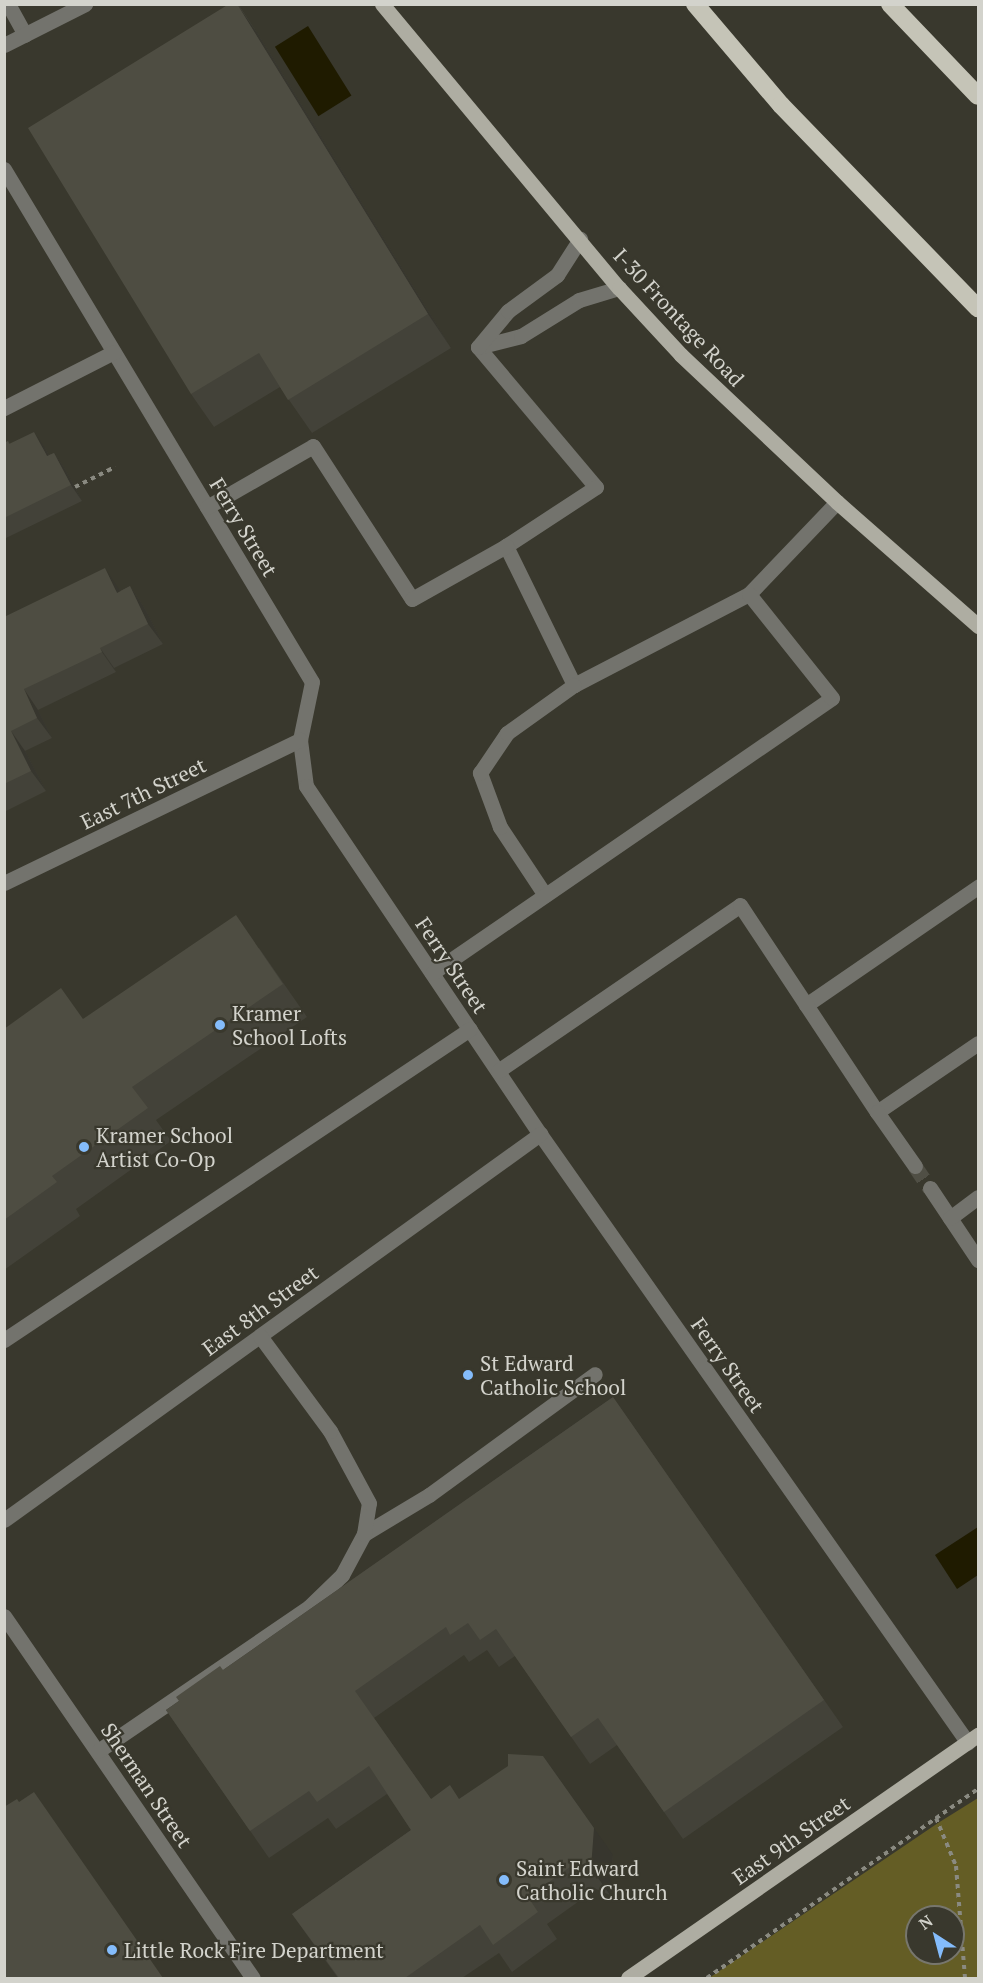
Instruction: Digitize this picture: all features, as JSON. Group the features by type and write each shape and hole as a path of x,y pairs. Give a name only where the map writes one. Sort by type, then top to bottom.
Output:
{"highway":[{"path":"695,4 781,105 978,308"},
{"path":"890,4 978,96"}],"main road":[{"name":"I-30 Frontage Road","path":"382,4 620,288 681,356 837,502 978,626"},
{"name":"East 9th Street","path":"628,1978 973,1739"}],"street":[{"path":"8,4 25,35"},
{"path":"4,45 85,4"},
{"name":"Ferry Street","path":"4,169 312,682 300,740 306,786 540,1134 973,1739"},
{"path":"478,347 508,312 557,275 580,239"},
{"path":"478,347 521,336 579,300 620,288"},
{"path":"207,507 313,446 412,598 506,546 596,488 478,347"},
{"path":"4,408 114,352"},
{"path":"545,895 500,826 480,773 507,734 574,685 749,594 837,502"},
{"path":"506,546 574,685"},
{"path":"432,973 832,698 749,594"},
{"name":"East 7th Street","path":"4,883 300,740"},
{"path":"806,1005 978,887"},
{"path":"498,1071 740,904 915,1166"},
{"path":"4,1340 470,1029"},
{"path":"877,1112 978,1043"},
{"name":"East 8th Street","path":"4,1520 540,1134"},
{"path":"930,1188 978,1260"},
{"path":"950,1218 978,1197"},
{"path":"98,1751 309,1607 342,1575 364,1534 369,1503 330,1431 260,1336"},
{"path":"364,1534 429,1495 595,1374"},
{"name":"Sherman Street","path":"4,1616 253,1978"}],"path":[{"path":"75,487 114,467"},
{"path":"707,1978 978,1789"},
{"path":"936,1818 956,1866 966,1978"}],"shaded area":[{"path":"308,26 351,96 318,116 275,47"},
{"path":"978,1527 978,1575 957,1589 935,1555"},
{"path":"978,1798 978,1978 709,1978 938,1823"}],"building":[{"path":"229,4 237,4 428,314 288,400 259,353 191,394 28,128"},
{"path":"34,432 47,456 54,453 71,485 4,518 4,443 8,441 9,444"},
{"path":"105,568 117,593 130,586 148,624 100,648 102,652 24,689 37,718 11,731 31,771 4,784 4,617"},
{"path":"236,915 283,984 132,1087 148,1108 52,1176 57,1182 4,1220 4,1029 61,988 83,1019"},
{"path":"613,1397 824,1700 664,1812 598,1718 571,1737 496,1629 480,1640 468,1623 450,1635 446,1627 355,1691 431,1799 450,1785 459,1799 508,1766 508,1754 543,1756 594,1828 591,1868 577,1862 528,1897 538,1912 493,1945 480,1925 405,1978 339,1978 292,1914 411,1830 369,1766 317,1802 309,1791 250,1831 166,1710 179,1701 176,1697 220,1666 223,1670"},
{"path":"34,1792 163,1978 4,1978 4,1807 17,1799 19,1802"}],"tunnel":[{"path":"915,1166 930,1188"}],"place":[{"name":"Kramer School Lofts","path":"220,1025"},
{"name":"Kramer School Artist Co-Op","path":"84,1147"},
{"name":"St Edward Catholic School","path":"468,1375"},
{"name":"Saint Edward Catholic Church","path":"504,1880"},
{"name":"Little Rock Fire Department","path":"112,1950"}]}
